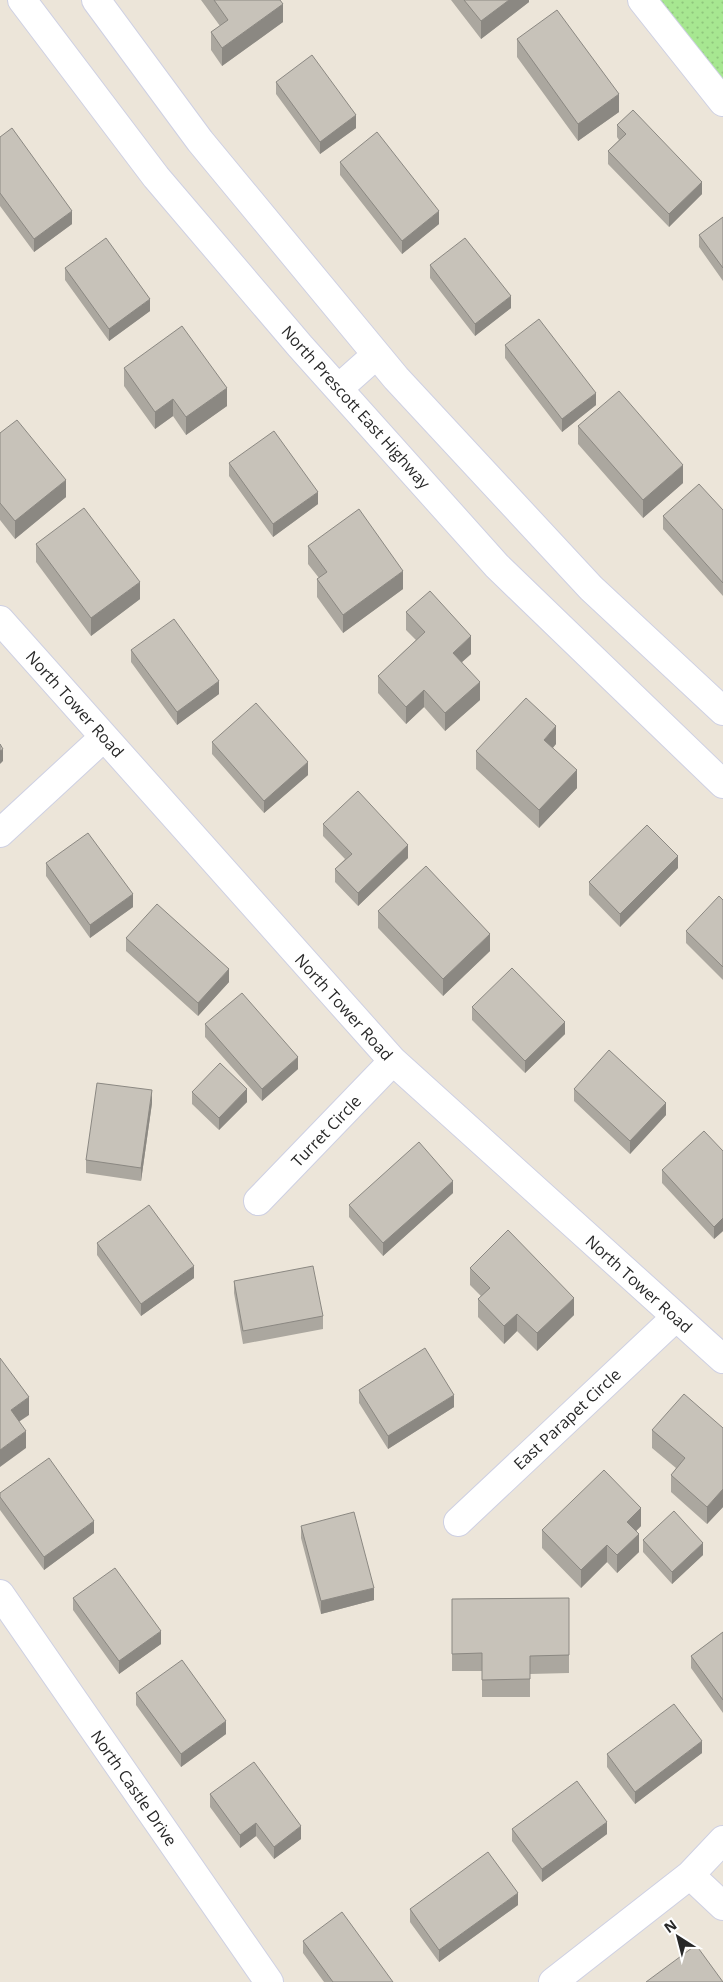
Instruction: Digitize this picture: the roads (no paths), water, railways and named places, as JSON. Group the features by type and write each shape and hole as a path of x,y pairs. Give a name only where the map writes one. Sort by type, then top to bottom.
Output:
{"street":[{"name":"North Prescott East Highway","path":"22,0 156,177 338,388 498,566 723,784"},
{"path":"96,0 200,141 376,354 498,489 591,588 723,711"},
{"path":"642,0 723,102"},
{"path":"338,388 376,354"},
{"name":"North Tower Road","path":"0,620 393,1061 723,1359"},
{"path":"0,833 104,737"},
{"name":"Turret Circle","path":"258,1201 393,1061"},
{"name":"East Parapet Circle","path":"458,1522 676,1317"},
{"name":"North Castle Drive","path":"0,1594 269,1982"},
{"path":"553,1982 690,1875 723,1840"},
{"path":"690,1875 723,1906"}]}
